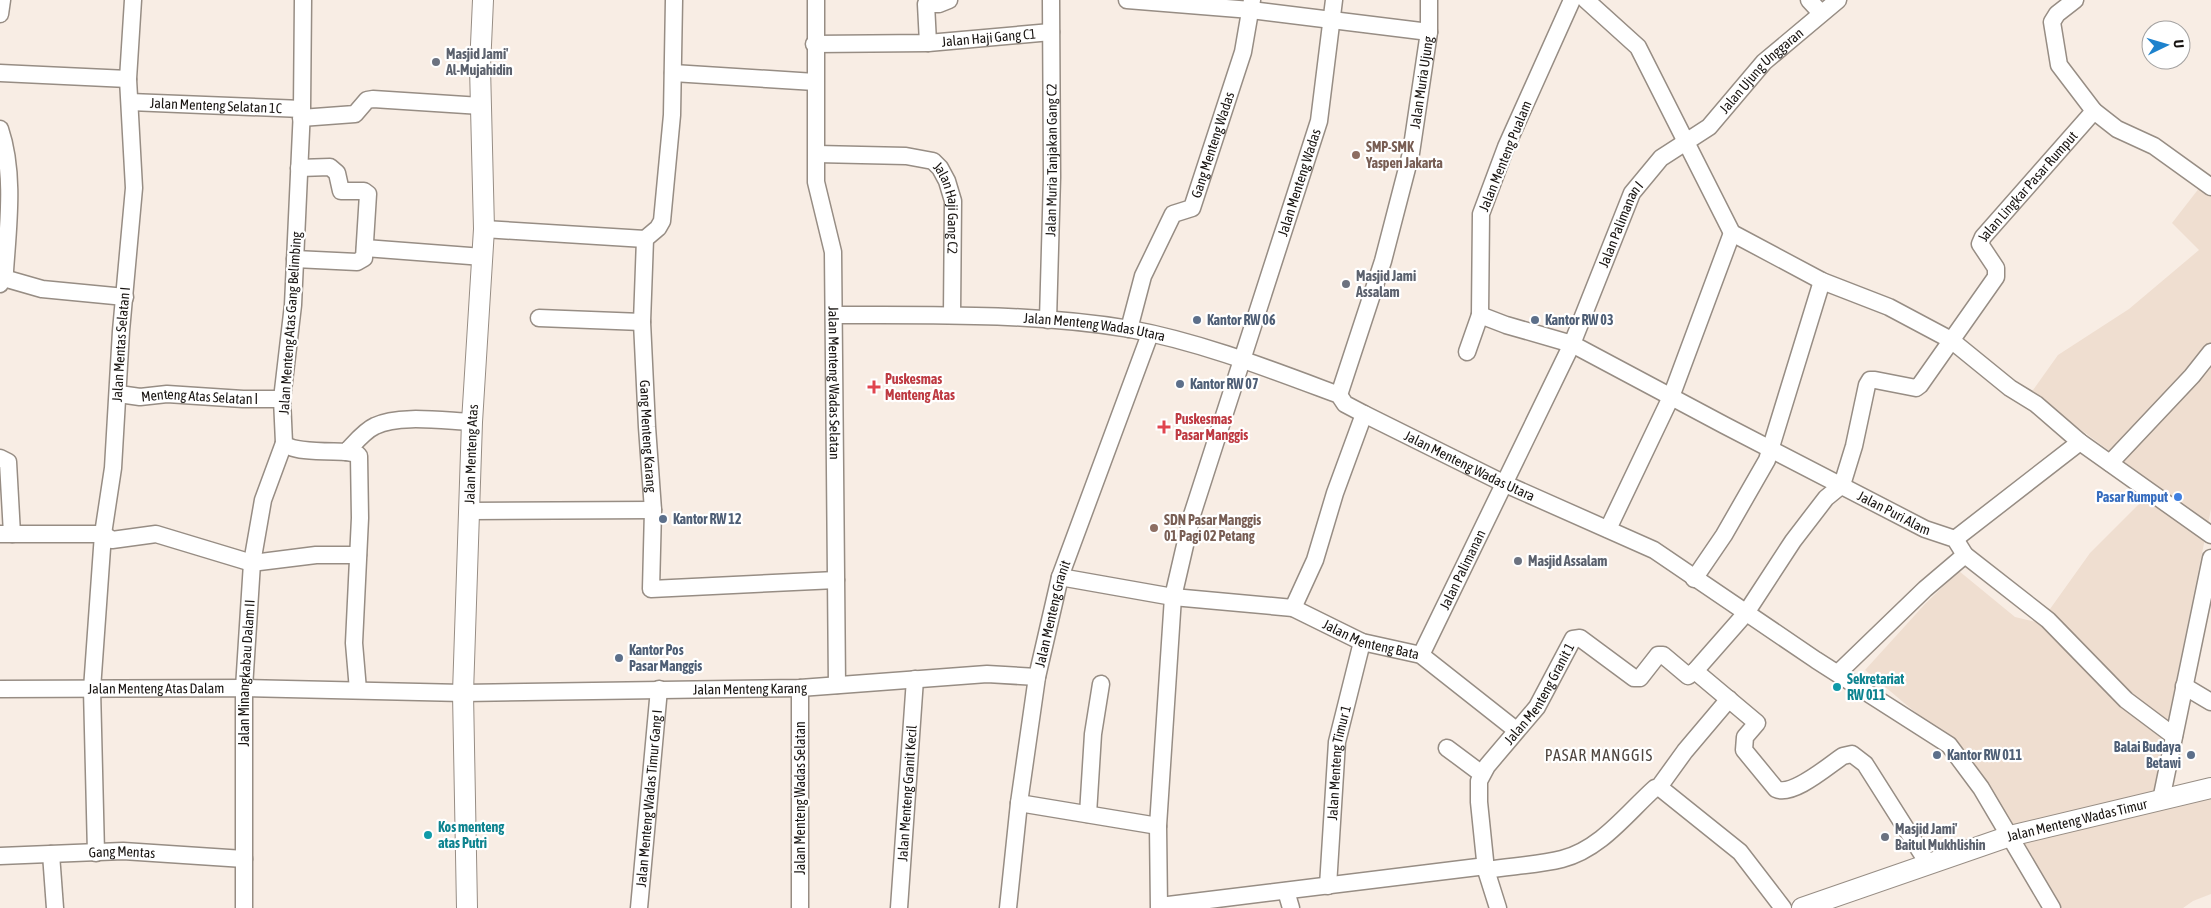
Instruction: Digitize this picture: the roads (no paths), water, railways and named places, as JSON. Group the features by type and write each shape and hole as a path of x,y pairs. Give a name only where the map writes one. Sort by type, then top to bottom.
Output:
{"street":[{"path":"0,14 2,0"},
{"name":"Jalan Mentas Selatan I","path":"96,853 92,689 103,534 114,468 124,297 134,188 128,79 133,0"},
{"name":"Jalan Menteng Atas Gang Belimbing","path":"284,443 282,399 293,306 304,0"},
{"name":"Jalan Menteng Atas","path":"467,908 463,693 472,422 484,229 480,61 482,0"},
{"path":"484,229 645,239 658,228 662,221 672,115 674,0"},
{"name":"Jalan Menteng Wadas Selatan","path":"816,0 814,44 816,182 833,252 835,315 837,685"},
{"name":"Jalan Haji Gang C1","path":"928,43 926,4 939,4 949,0"},
{"name":"Jalan Muria Tanjakan Gang C2","path":"1048,320 1052,177 1051,0"},
{"path":"1127,0 1252,5 1332,22 1429,32"},
{"name":"Jalan Menteng Wadas","path":"1242,359 1319,121 1334,0"},
{"name":"Jalan Muria Ujung","path":"1340,395 1383,261 1411,153 1429,32 1429,0"},
{"name":"Jalan Menteng Pualam","path":"1467,352 1480,315 1481,214 1506,147 1572,0"},
{"path":"1586,0 1638,47 1732,233 1822,281 1889,307 1950,340 2010,388 2036,404 2080,442 2211,535"},
{"path":"1809,0 1821,13"},
{"name":"Jalan Ujung Unggaran","path":"1686,142 1709,127 1764,62 1838,0"},
{"path":"2075,0 2053,19 2059,64 2094,111 2117,129 2154,146 2211,187"},
{"name":"Gang Menteng Wadas","path":"1129,329 1143,276 1173,214 1192,208 1243,52 1252,5"},
{"name":"Jalan Haji Gang C1","path":"814,44 928,43 1051,32"},
{"path":"0,73 128,79"},
{"path":"673,73 815,82"},
{"name":"Jalan Menteng Selatan 1C","path":"130,102 301,113 355,114 367,100 373,99 481,106"},
{"name":"Jalan Lingkar Pasar Rumput","path":"1950,340 1996,277 1996,268 1980,244 1983,237 2094,111"},
{"path":"0,129 6,147 8,186 1,279 42,289 124,297"},
{"name":"Jalan Palimanan I","path":"1504,483 1572,344 1632,193 1661,158 1686,142"},
{"name":"Jalan Haji Gang C2","path":"817,154 906,156 933,161 940,168 947,180 953,201 952,315"},
{"path":"295,259 357,262 364,258 368,194 364,191 342,192 337,174 330,167 299,168"},
{"path":"1608,529 1671,397 1732,233"},
{"name":"Gang Menteng Karang","path":"469,512 653,510 642,322 645,239"},
{"path":"364,248 483,257"},
{"path":"1694,579 1724,535 1767,460 1822,281"},
{"name":"Jalan Menteng Wadas Utara","path":"835,315 952,315 1048,320 1129,329 1242,359 1340,395 1345,404 1364,414 1504,483 1654,550 1694,579 1949,745 1982,788 2052,908"},
{"path":"1480,315 1506,325 1572,344"},
{"path":"539,318 642,322"},
{"name":"Jalan Menteng Granit","path":"1008,908 1019,803 1037,677 1060,577 1150,334"},
{"path":"1929,866 1865,764 1852,754 1843,756 1796,788 1778,791 1748,758 1744,750 1745,737 1757,723 1694,671 1746,613 1793,541 1826,498 1842,485 1854,446 1867,385 1870,380 1916,388 1950,340"},
{"name":"Jalan Puri Alam","path":"1572,344 1925,529 1955,539"},
{"path":"2110,463 2192,376 2211,352"},
{"path":"1242,359 1192,515 1173,597 1158,826 1160,907 1563,859 1604,837 1634,807 1655,788 1659,787 1685,751 1729,699"},
{"name":"Menteng Atas Selatan I","path":"119,394 140,397 167,394 243,399 282,399"},
{"path":"1293,608 1315,560 1335,493 1364,414"},
{"path":"346,452 374,426 395,421 416,420 472,422"},
{"path":"2080,442 1955,539 1965,555 2048,620 2126,700 2174,736"},
{"path":"284,443 289,448 346,452 359,456 358,555 354,643 358,690"},
{"name":"Jalan Minangkabau Dalam II","path":"244,908 244,688 252,563 263,500 284,443"},
{"path":"0,458 8,462 6,534 103,534 112,540 156,534 252,563 316,555 358,555"},
{"name":"Jalan Palimanan","path":"1421,655 1504,483"},
{"path":"653,510 651,589 836,580"},
{"path":"1838,673 1925,589 1965,555"},
{"path":"2161,800 2211,558"},
{"name":"Jalan Menteng Bata","path":"1060,577 1173,597 1293,608 1362,642 1421,655 1516,730"},
{"name":"Jalan Menteng Granit 1","path":"1482,774 1536,707 1574,639 1580,638 1634,678 1640,678 1658,655 1663,655 1688,676 1694,671"},
{"name":"Jalan Menteng Timur 1","path":"1328,886 1337,742 1362,642"},
{"name":"Jalan Menteng Karang","path":"463,693 800,688 987,674 1037,677"},
{"name":"Jalan Menteng Granit Kecil","path":"899,908 915,679"},
{"name":"Jalan Menteng Atas Dalam","path":"0,684 92,689 244,688 463,693"},
{"path":"1088,814 1093,734 1101,684"},
{"path":"2184,686 2211,702"},
{"name":"Jalan Menteng Wadas Selatan","path":"800,688 800,908"},
{"name":"Jalan Menteng Wadas Timur Gang I","path":"639,908 659,689"},
{"path":"1447,748 1482,774 1478,792 1486,868 1498,908"},
{"path":"1659,787 1740,852 1783,908"},
{"name":"Jalan Menteng Wadas Timur","path":"1808,907 2010,836 2211,788"},
{"path":"1019,803 1158,826"},
{"name":"Gang Mentas","path":"0,856 123,851 244,859"},
{"path":"51,854 55,908"},
{"path":"1286,891 1291,908"}],"place":[{"name":"Masjid Jami' Al-Mujahidin","path":"436,62"},
{"name":"SMP-SMK Yaspen Jakarta","path":"1356,155"},
{"name":"Masjid Jami Assalam","path":"1346,284"},
{"name":"Kantor RW 06","path":"1197,320"},
{"name":"Kantor RW 03","path":"1535,320"},
{"name":"Kantor RW 07","path":"1180,384"},
{"name":"Puskesmas Menteng Atas","path":"874,387"},
{"name":"Puskesmas Pasar Manggis","path":"1164,427"},
{"name":"Pasar Rumput","path":"2178,497"},
{"name":"Kantor RW 12","path":"663,519"},
{"name":"SDN Pasar Manggis 01 Pagi 02 Petang","path":"1154,528"},
{"name":"Masjid Assalam","path":"1518,561"},
{"name":"Kantor Pos Pasar Manggis","path":"619,658"},
{"name":"Sekretariat RW 011","path":"1837,687"},
{"name":"Kantor RW 011","path":"1937,755"},
{"name":"Balai Budaya Betawi","path":"2191,755"},
{"name":"Kos menteng atas Putri","path":"428,835"},
{"name":"Masjid Jami' Baitul Mukhlishin","path":"1885,837"}],"district":[{"name":"PASAR MANGGIS","path":"1599,755"}]}
